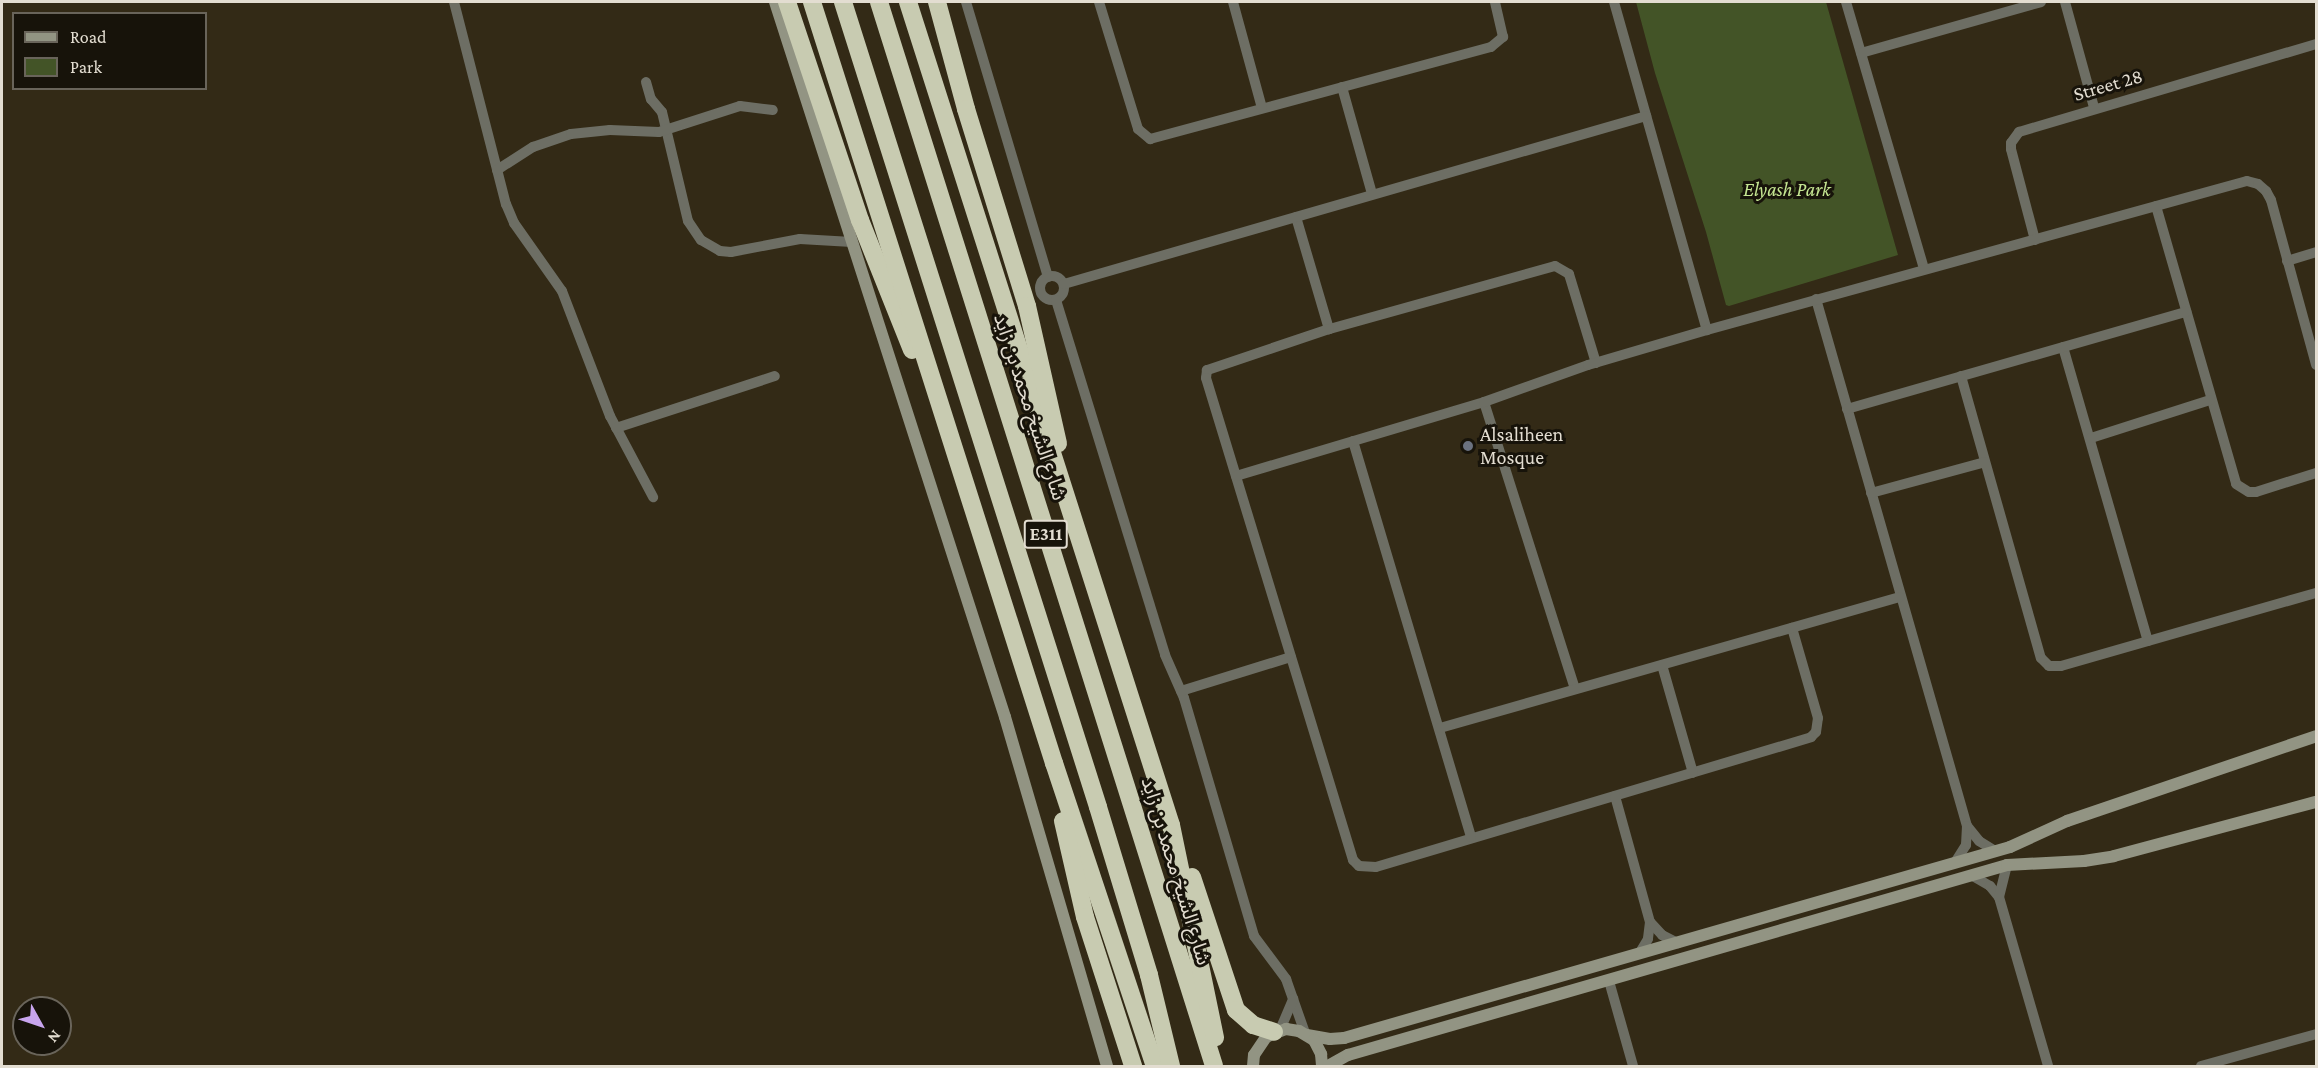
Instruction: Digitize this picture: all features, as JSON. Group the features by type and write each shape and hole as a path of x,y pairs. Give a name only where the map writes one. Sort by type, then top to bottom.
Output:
{"highway":[{"path":"787,2 860,219 903,328 945,424"},
{"path":"807,2 821,32"},
{"path":"812,2 1054,763 1155,1066"},
{"name":"E311","path":"843,2 1098,807 1149,975 1171,1066"},
{"name":"شارع الشيخ محمد بن زايد","path":"879,2 1214,1066"},
{"path":"908,2 932,72 1031,394 1062,482 1171,825 1198,893 1231,1000 1244,1018 1263,1030 1277,1031"},
{"path":"918,2 932,72"},
{"path":"937,2 966,109 1027,306 1053,414 1062,482"},
{"path":"1054,763 1077,886 1133,1066"},
{"path":"1171,825 1206,989 1218,1066"}],"main road":[{"path":"775,2 1005,717 1107,1066"},
{"path":"1253,1066 1259,1045 1277,1031 1293,1029 1330,1039 1344,1038 1494,996 2025,842 2067,821 2316,736"},
{"path":"1328,1066 1348,1055 1466,1023 2007,865 2084,861 2114,856 2316,802"},
{"path":"1466,1023 1463,1018 1465,1013 1494,996"},
{"path":"1306,1034 1318,1047 1322,1066"}],"street":[{"path":"454,2 497,170 514,223 562,291 616,428 653,497"},
{"path":"966,2 1048,277"},
{"path":"1099,2 1138,129 1145,137 1155,139 1497,45 1503,37 1503,30 1495,2"},
{"path":"1233,2 1262,108"},
{"path":"1614,2 1707,330"},
{"path":"1846,2 1924,268"},
{"path":"1861,53 2041,2"},
{"path":"2065,2 2094,107"},
{"name":"Street 28","path":"2035,240 2011,142 2014,136 2026,128 2094,107 2316,44"},
{"path":"646,82 651,99 662,112 688,221 701,240 710,246 731,252 800,239 852,242"},
{"path":"1342,87 1372,194"},
{"path":"497,170 533,147 571,134 610,130 667,131 740,106 773,110"},
{"path":"1064,284 1646,116"},
{"path":"1236,476 1484,402 1596,363 1707,330 1924,268 2035,240 2247,181 2258,184 2271,200 2316,364"},
{"path":"2157,206 2232,477 2241,489 2256,492 2316,473"},
{"path":"1296,217 1329,329"},
{"path":"2287,261 2316,252"},
{"path":"1596,363 1569,274 1555,266 1329,329 1207,370 1206,378 1353,860 1359,866 1376,867 1805,739 1816,732 1818,718 1792,627"},
{"path":"1048,277 1058,277 1064,284 1064,292 1056,300 1046,299 1040,292 1041,282 1048,277"},
{"path":"1816,299 1967,826 1966,845 1956,861"},
{"path":"1056,300 1165,656 1181,691 1254,936 1286,979 1306,1034"},
{"path":"1847,409 2186,312"},
{"path":"2063,347 2148,641"},
{"path":"616,428 775,376"},
{"path":"1961,376 2044,663 2049,666 2061,666 2316,593"},
{"path":"2091,438 2211,400"},
{"path":"1484,402 1575,689"},
{"path":"1353,441 1471,837"},
{"path":"1871,494 1985,462"},
{"path":"1440,728 1900,597"},
{"path":"1181,691 1291,657"},
{"path":"1662,665 1693,773"},
{"path":"1615,796 1650,922 1648,939 1639,954"},
{"path":"1967,826 1979,841 1995,851"},
{"path":"1999,897 2007,865"},
{"path":"1971,875 1990,886 1999,897 2048,1066"},
{"path":"1650,922 1662,935 1678,943"},
{"path":"1609,981 1633,1066"},
{"path":"1277,1031 1293,999"},
{"path":"2201,1066 2316,1034"}],"green space":[{"name":"Elyash Park","path":"1636,2 1826,2 1898,255 1726,305 1706,232 1655,73"}],"place":[{"name":"Alsaliheen Mosque","path":"1468,446"}]}
